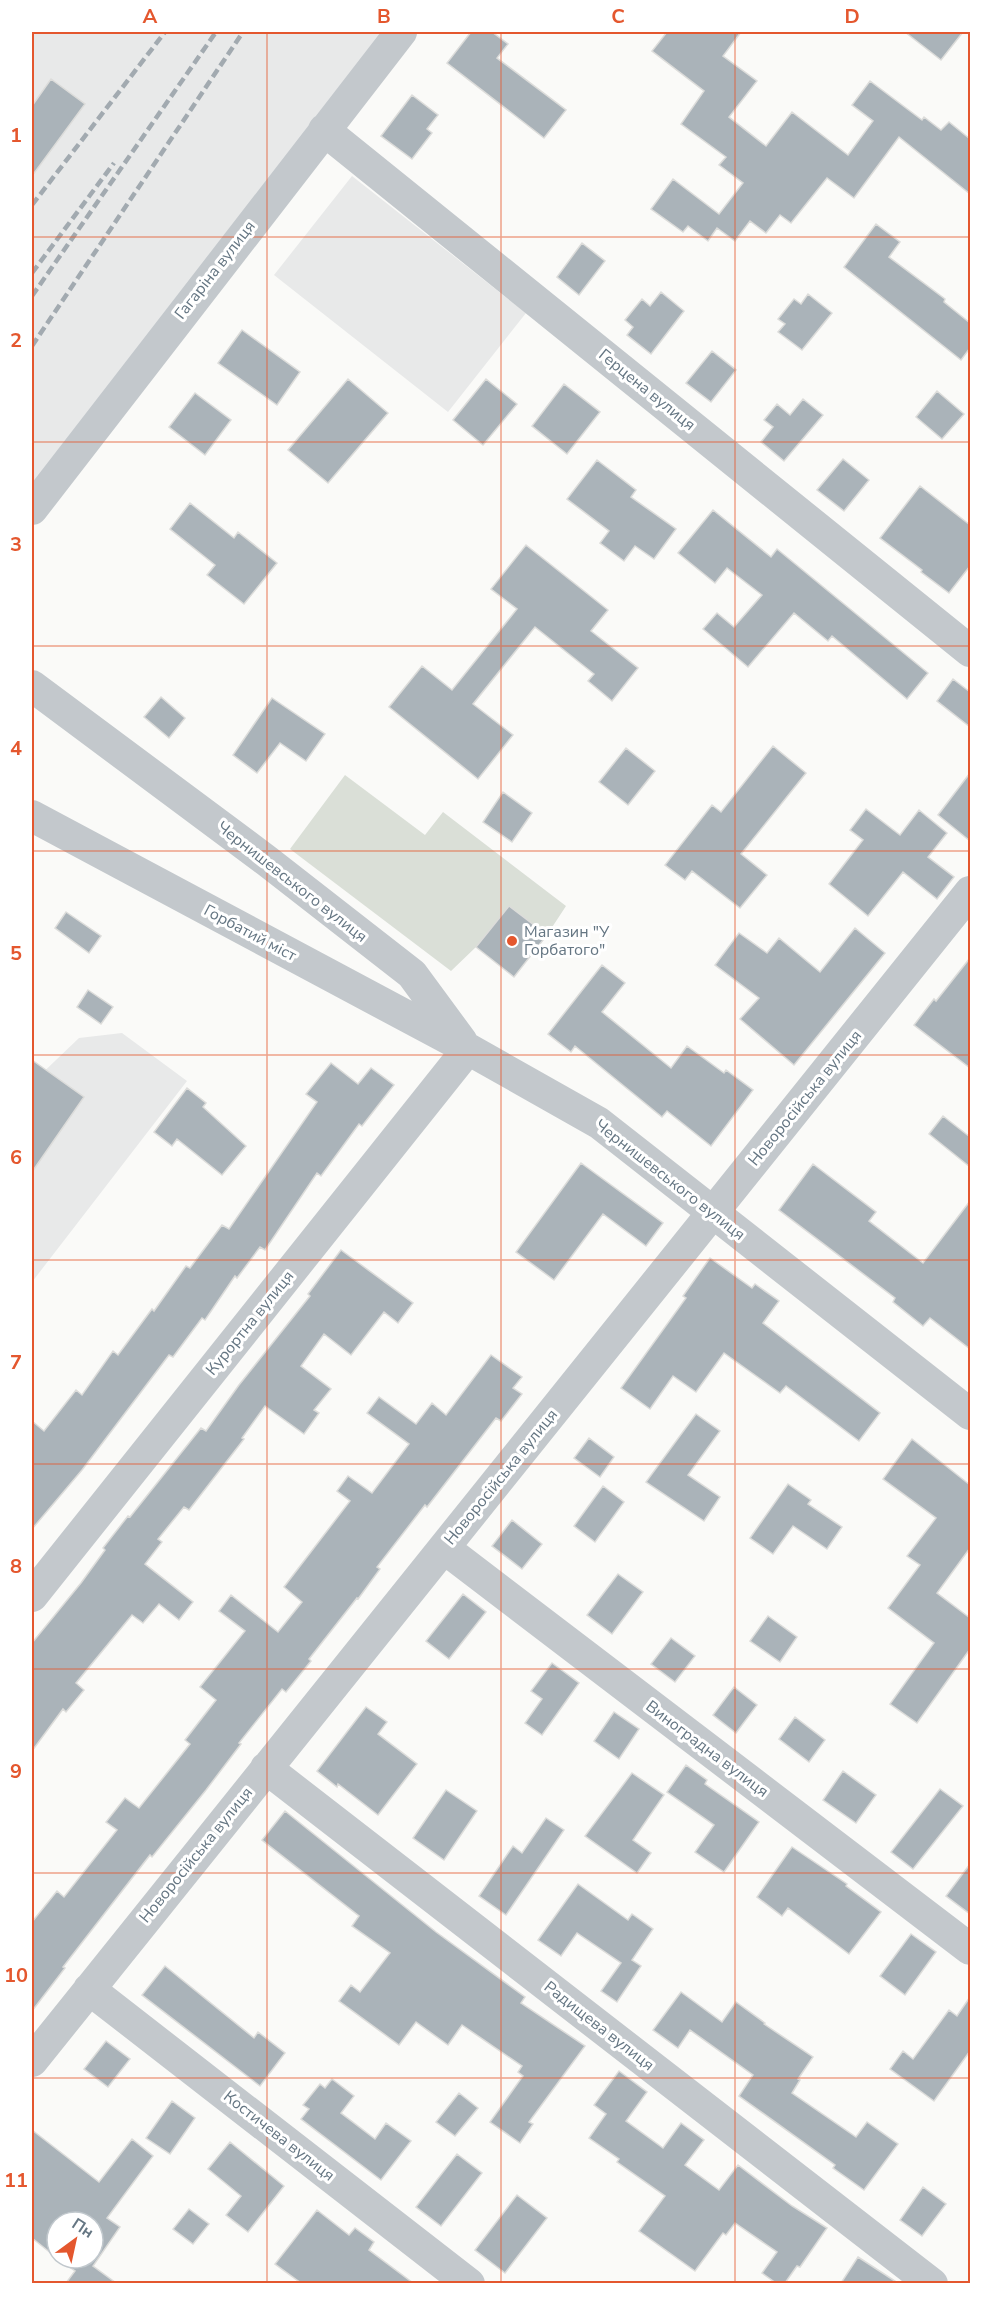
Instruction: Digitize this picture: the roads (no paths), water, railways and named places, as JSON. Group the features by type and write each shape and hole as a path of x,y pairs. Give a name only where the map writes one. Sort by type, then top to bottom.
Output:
{"street":[{"name":"Гагаріна вулиця","path":"32,509 401,32"},
{"name":"Герцена вулиця","path":"324,130 970,651"},
{"name":"Чернишевського вулиця","path":"32,686 267,861 411,974 468,1049 599,1123 970,1414"},
{"name":"Горбатий міст","path":"32,816 468,1049"},
{"name":"Новоросійська вулиця","path":"32,2061 970,892"},
{"name":"Курортна вулиця","path":"32,1596 468,1049"},
{"name":"Виноградна вулиця","path":"444,1548 970,1949"},
{"name":"Радищева вулиця","path":"266,1768 932,2283"},
{"name":"Костичева вулиця","path":"89,1989 469,2283"}],"railway":[{"path":"32,205 165,32"},
{"path":"32,296 216,32"},
{"path":"32,346 243,32"},
{"path":"32,273 114,163"}],"place":[{"name":"Магазин \"У Горбатого\"","path":"512,941"}]}
